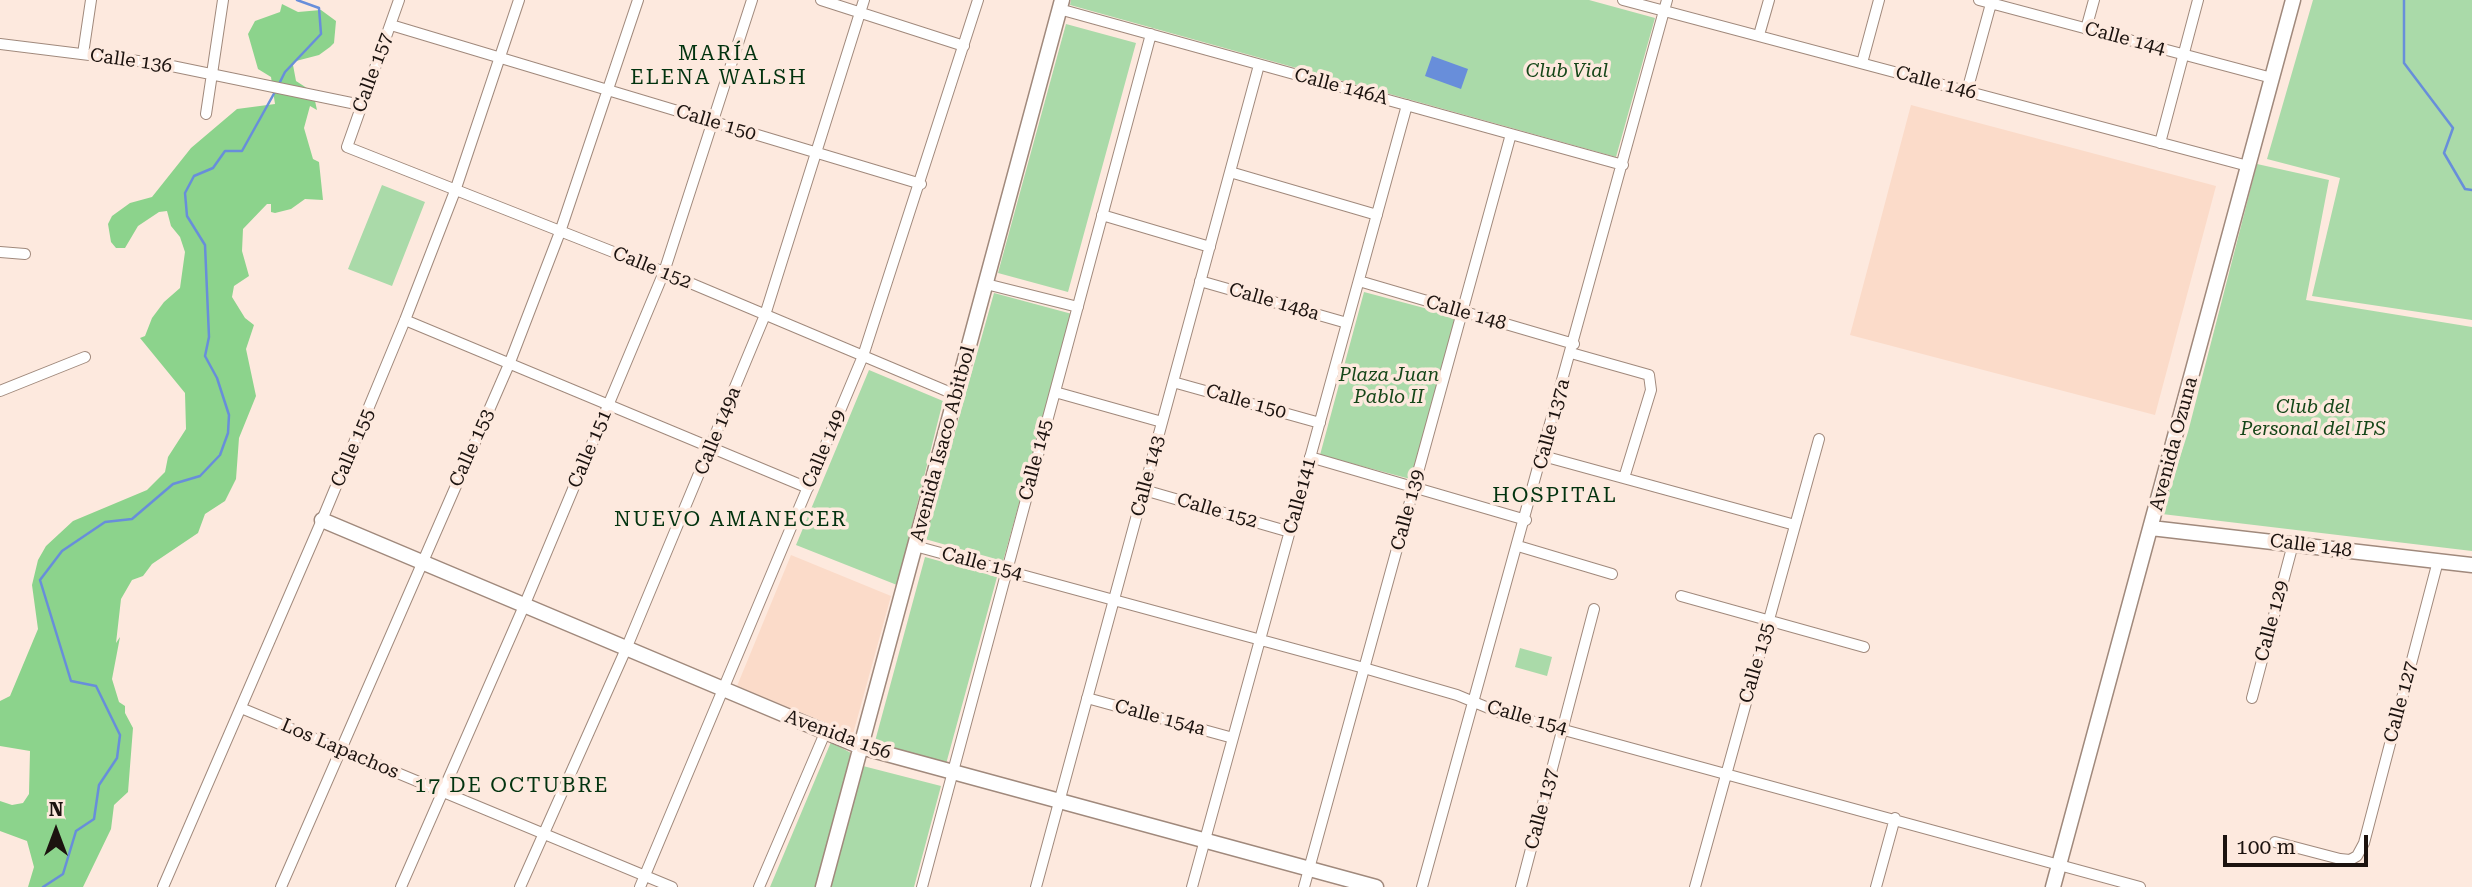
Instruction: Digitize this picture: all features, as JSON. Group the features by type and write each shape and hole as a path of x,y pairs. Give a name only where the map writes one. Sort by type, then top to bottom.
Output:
{"main road":[{"name":"Avenida Ozuna","path":"2053,887 2293,0"},
{"name":"Avenida Isaco Abitbol","path":"824,887 1061,4"},
{"name":"Avenida 156","path":"323,520 861,747 1377,887"},
{"name":"Calle 148","path":"2151,528 2472,565"}],"street":[{"path":"83,54 91,0"},
{"path":"206,114 223,0"},
{"name":"Calle 157","path":"346,147 399,0"},
{"name":"Calle 155","path":"163,887 323,520 405,320 455,191 519,0"},
{"name":"Calle 153","path":"281,887 510,362 560,232 638,0"},
{"name":"Calle 151","path":"401,887 524,606 664,272 752,0"},
{"path":"821,0 964,46"},
{"name":"Calle 149a","path":"520,887 626,649 765,315 864,0"},
{"name":"Calle 149","path":"640,887 863,356 921,184 978,0"},
{"name":"Calle 146","path":"1623,0 1666,5 1759,36 2248,166"},
{"path":"1759,36 1769,0"},
{"path":"1862,63 1879,0"},
{"name":"Calle 144","path":"1979,0 2272,78"},
{"path":"2086,29 2094,0"},
{"path":"2160,143 2198,0"},
{"path":"1967,91 1992,2"},
{"name":"Calle 146A","path":"1061,4 1151,34 1259,65 1623,164"},
{"name":"Calle 137a","path":"1422,887 1472,701 1526,520 1666,5"},
{"name":"Calle 150","path":"391,25 921,184"},
{"name":"Calle 145","path":"922,887 1151,34"},
{"name":"Calle 136","path":"0,44 211,73 302,90 360,105"},
{"name":"Calle 143","path":"1036,887 1259,65"},
{"name":"Calle141","path":"1192,887 1407,105"},
{"name":"Calle 139","path":"1304,887 1511,134"},
{"name":"Calle 152","path":"346,147 664,272 956,395"},
{"path":"1230,172 1377,215"},
{"path":"1102,215 1210,247"},
{"path":"0,253 25,254"},
{"name":"Calle 148a","path":"1200,281 1347,323"},
{"name":"Calle 148","path":"1359,281 1462,311 1649,375 1651,390 1624,478"},
{"path":"986,284 1078,307"},
{"path":"405,320 808,488"},
{"path":"0,391 85,357"},
{"name":"Calle 150","path":"1173,382 1320,423"},
{"path":"1055,392 1162,422"},
{"name":"Calle 135","path":"1695,887 1819,439"},
{"path":"1543,456 1795,525"},
{"path":"1310,457 1526,520"},
{"name":"Calle 152","path":"1144,490 1290,532"},
{"name":"Calle 129","path":"2252,698 2293,544"},
{"name":"Calle 154","path":"915,546 1114,598 1364,668 1563,729 2140,887"},
{"path":"1518,546 1612,574"},
{"name":"Calle 127","path":"2275,842 2350,860 2357,856 2364,843 2438,561"},
{"path":"1681,596 1769,618 1864,647"},
{"name":"Calle 137","path":"1521,887 1594,609"},
{"name":"Calle 154a","path":"1087,698 1233,738"},
{"name":"Los Lapachos","path":"241,708 672,887"},
{"path":"759,887 825,733"},
{"path":"1877,887 1895,818"}],"shaded area":[{"path":"1911,105 2216,186 2155,415 1850,335"},
{"path":"791,555 891,596 853,734 737,686"}],"green space":[{"name":"Club Vial","path":"1071,0 1589,0 1655,18 1616,157 1070,5"},
{"path":"2313,0 2472,0 2472,320 2312,296 2340,178 2267,159"},
{"path":"282,4 298,12 321,10 336,21 334,43 319,55 296,61 293,65 296,81 313,92 317,110 310,106 304,128 313,159 319,162 323,200 305,199 291,209 275,213 271,212 271,204 267,204 243,229 242,251 249,276 234,286 232,297 245,318 254,325 246,349 256,396 239,438 236,479 225,501 205,514 198,533 152,564 143,576 132,580 121,599 116,643 120,637 112,679 119,702 125,706 125,713 133,728 128,792 114,805 111,829 83,887 28,887 34,867 27,841 0,831 0,801 12,805 23,803 29,794 30,751 0,746 0,701 10,696 38,629 32,585 38,560 46,546 73,521 147,490 165,472 168,457 186,429 185,393 140,338 145,336 152,318 164,302 180,288 185,252 180,237 171,226 167,211 159,212 138,226 125,248 116,248 111,242 108,224 112,216 130,203 152,197 191,148 237,109 275,104 271,77 258,69 248,34 255,21 280,12"},
{"path":"1066,24 1136,43 1068,292 998,273"},
{"name":"Club del Personal del IPS","path":"2257,164 2329,180 2306,300 2472,327 2472,551 2162,514 2188,432"},
{"path":"382,185 425,202 392,286 348,269"},
{"name":"Plaza Juan Pablo II","path":"1364,292 1458,317 1414,480 1320,455"},
{"path":"994,293 1072,314 1003,561 925,539"},
{"path":"869,370 943,401 897,585 796,545"},
{"path":"925,557 997,577 946,764 874,745"},
{"path":"1520,648 1552,657 1547,676 1515,667"},
{"path":"831,742 851,753 815,887 770,887"},
{"path":"863,766 941,786 914,887 831,887"}],"water":[{"path":"1432,56 1468,69 1461,89 1425,76"}],"waterway":[{"path":"279,84 285,72 321,34 319,8 297,0"},
{"path":"2404,0 2404,63 2453,128 2444,153 2465,189 2472,190"},
{"path":"43,887 63,874 76,831 94,819 99,785 117,758 120,735 96,686 71,681 40,580 62,551 105,522 132,519 173,484 200,476 220,455 228,433 229,415 217,378 205,356 209,337 205,245 187,216 185,193 194,176 213,168 225,151 242,151 276,90"}],"district":[{"name":"MARÍA ELENA WALSH","path":"719,66"},
{"name":"HOSPITAL","path":"1555,496"},
{"name":"NUEVO AMANECER","path":"731,520"},
{"name":"17 DE OCTUBRE","path":"512,786"}]}
